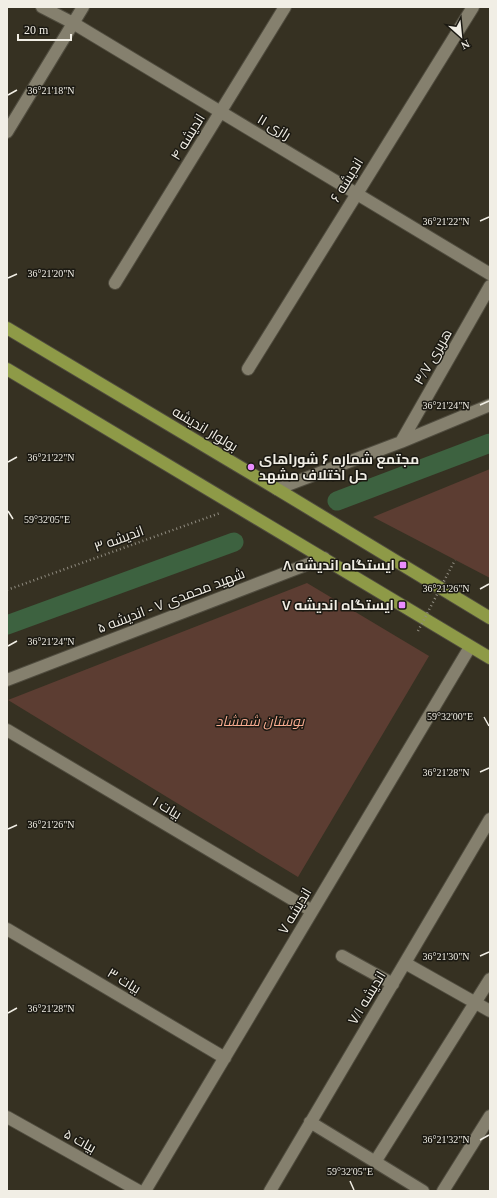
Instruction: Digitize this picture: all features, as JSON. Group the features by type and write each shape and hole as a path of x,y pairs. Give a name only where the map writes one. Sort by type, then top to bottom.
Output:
{"main road":[{"name":"بولوار اندیشه","path":"7,328 490,618"},
{"path":"7,369 490,658"}],"street":[{"name":"رازی ۱۱","path":"42,7 73,23 490,274"},
{"path":"7,132 83,7"},
{"name":"اندیشه ۴","path":"115,283 285,7"},
{"name":"اندیشه ۶","path":"248,369 473,7"},
{"name":"هریری ۳/۷","path":"401,442 490,286"},
{"path":"277,489 401,442 490,405"},
{"name":"شهید محمدی ۷ - اندیشه ۵","path":"7,680 324,558"},
{"name":"اندیشه ۷","path":"145,1191 470,647"},
{"name":"بیات ۱","path":"7,730 312,911"},
{"name":"اندیشه ۷/۱","path":"270,1191 405,963 485,839 490,820"},
{"name":"بیات ۳","path":"7,929 225,1058"},
{"path":"342,956 393,984"},
{"path":"405,963 490,1011"},
{"path":"375,1162 490,979"},
{"path":"443,1191 490,1116"},
{"name":"بیات ۵","path":"7,1117 139,1191"},
{"path":"310,1122 423,1191"}],"path":[{"name":"اندیشه ۳","path":"7,590 237,506"},
{"path":"418,631 455,560"}],"green space":[{"path":"490,469 490,578 373,517"},
{"name":"بوستان شمشاد","path":"307,583 429,656 298,877 8,700"}],"waterway":[{"path":"337,501 490,443"},
{"path":"7,625 234,542"}],"place":[{"name":"مجتمع شماره ۶ شوراهای حل اختلاف مشهد","path":"251,467"},
{"name":"ایستگاه اندیشه ۸","path":"403,565"},
{"name":"ایستگاه اندیشه ۷","path":"402,605"}]}
